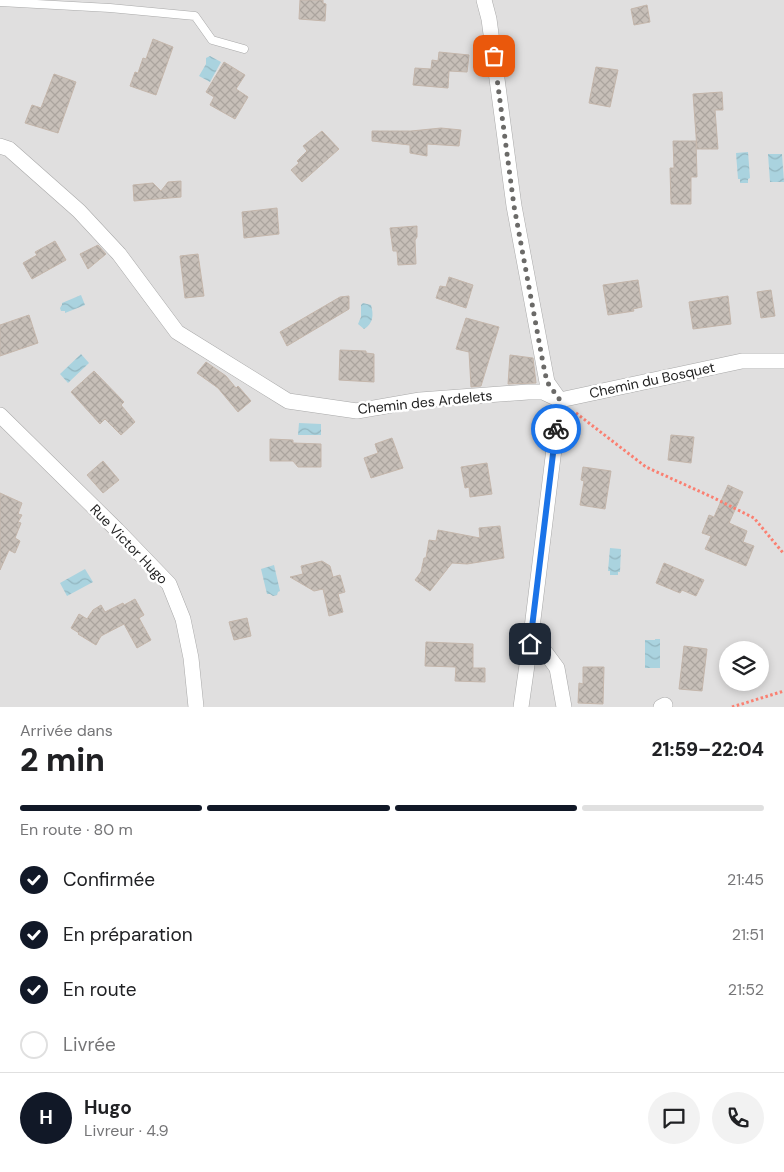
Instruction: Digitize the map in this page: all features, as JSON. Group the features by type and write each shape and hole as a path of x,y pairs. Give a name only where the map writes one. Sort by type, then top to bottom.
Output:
{"street":[{"path":"484,0 489,19 514,206 543,363 547,382 560,400 520,707"},
{"name":"Chemin des Ardelets","path":"0,146 9,149 79,211 119,254 177,332 288,401 356,411 420,400 528,392 543,392 560,400"},
{"name":"Chemin du Bosquet","path":"560,400 742,361 784,361"},
{"name":"Rue Victor Hugo","path":"0,415 117,530 168,584 183,619 191,658 196,707"},
{"path":"531,633 557,668 564,707"}],"lane":[{"path":"0,2 110,8 195,16 212,40 244,48"}],"path":[{"path":"560,400 646,467 754,518 784,554"},
{"path":"732,707 784,691"}],"shaded area":[{"path":"0,0 784,0 784,707 0,707"}],"water":[{"path":"210,56 221,62 210,82 199,76 206,64 206,58"},
{"path":"748,152 750,178 748,183 740,183 736,153"},
{"path":"768,154 782,154 784,182 770,182"},
{"path":"81,295 85,305 65,313 65,311 61,311 62,303"},
{"path":"363,303 371,305 372,312 371,322 364,329 358,324"},
{"path":"81,354 89,363 68,383 60,374"},
{"path":"299,423 321,424 321,435 298,435"},
{"path":"610,548 621,549 620,572 618,572 618,575 610,575 610,571 608,571"},
{"path":"274,565 280,591 277,595 273,596 267,594 261,569"},
{"path":"85,569 93,582 67,596 60,583"},
{"path":"660,639 660,668 645,668 645,640"}],"building":[{"path":"300,0 323,0 323,3 326,4 325,21 299,19"},
{"path":"647,5 650,22 634,25 631,9"},
{"path":"153,39 173,47 156,95 130,86 135,72 138,73 143,58 146,59"},
{"path":"439,52 469,55 467,72 449,71 448,88 413,85 415,68 431,69 432,60 438,61"},
{"path":"224,62 245,75 236,89 248,97 235,119 210,105 214,97 206,92"},
{"path":"596,67 618,70 610,107 589,103"},
{"path":"54,74 76,82 58,133 25,123 32,105 41,108"},
{"path":"722,92 723,110 715,110 718,149 697,149 693,94"},
{"path":"441,128 461,130 459,146 427,144 427,156 410,153 410,145 372,141 372,131 411,131"},
{"path":"322,131 339,149 302,182 291,170 299,163 297,161 307,151 303,146"},
{"path":"673,141 696,141 697,177 691,177 691,204 671,204 670,168 674,168"},
{"path":"181,181 181,197 134,201 133,185 153,183 161,191 168,182"},
{"path":"277,208 279,234 244,238 242,212"},
{"path":"417,226 417,237 415,240 416,264 398,265 397,251 393,251 390,228"},
{"path":"55,241 66,260 32,279 23,263 37,255 35,252"},
{"path":"98,245 106,254 88,269 80,254"},
{"path":"198,254 204,296 185,298 180,256"},
{"path":"449,277 473,285 466,308 436,298 440,286 446,287"},
{"path":"638,280 642,307 633,309 634,311 608,315 603,285"},
{"path":"771,290 775,316 761,318 757,292"},
{"path":"349,296 349,309 287,346 280,332 340,297"},
{"path":"728,296 731,324 693,329 689,302"},
{"path":"29,315 38,343 0,356 0,325"},
{"path":"466,318 499,327 481,386 471,387 469,352 456,349"},
{"path":"340,350 366,351 366,353 374,354 374,382 339,380"},
{"path":"510,355 533,358 536,383 508,384"},
{"path":"206,362 226,376 236,388 238,386 251,401 238,412 218,388 197,373"},
{"path":"94,371 124,402 121,405 135,422 121,435 105,419 100,424 71,392"},
{"path":"671,435 694,437 691,463 668,460"},
{"path":"392,438 403,468 371,478 364,458 378,453 375,444"},
{"path":"270,439 293,440 293,443 321,444 321,467 298,467 293,461 270,461"},
{"path":"103,461 119,480 103,493 87,475"},
{"path":"487,463 492,494 470,497 469,487 465,488 461,467"},
{"path":"583,467 611,471 605,509 580,505 584,481 581,480"},
{"path":"728,485 743,492 729,523 747,531 743,542 754,546 746,566 705,549 711,536 702,533 709,515 714,517"},
{"path":"0,493 22,503 18,514 22,515 18,522 21,523 15,538 20,541 15,553 9,550 0,570"},
{"path":"500,526 504,558 467,564 452,563 430,591 415,580 421,572 424,558 426,558 429,540 436,541 438,530 480,538 479,528"},
{"path":"322,561 330,566 333,577 340,575 345,592 338,594 343,612 329,616 323,589 314,591 290,577 303,574 301,566"},
{"path":"664,563 704,580 696,596 682,590 680,593 656,583"},
{"path":"135,599 144,615 139,618 151,640 137,648 124,624 101,636 96,645 71,628 79,614 87,619 93,610 101,605 105,612"},
{"path":"247,618 251,636 234,640 229,622"},
{"path":"426,642 473,644 473,668 485,668 485,682 455,681 456,667 425,666"},
{"path":"684,646 707,649 702,691 679,689"},
{"path":"583,667 604,667 603,704 578,703 579,683 583,684"}],"way so far":[{"path":"494,56 514,206 543,363 547,382 560,400 556,429"}],"route":[{"path":"530,644 556,429"}]}
